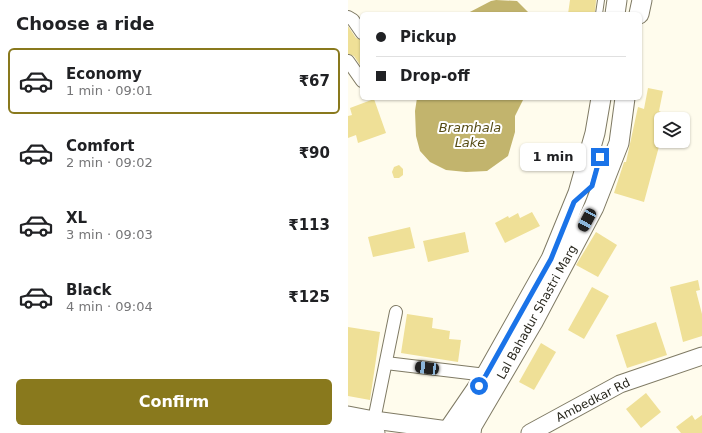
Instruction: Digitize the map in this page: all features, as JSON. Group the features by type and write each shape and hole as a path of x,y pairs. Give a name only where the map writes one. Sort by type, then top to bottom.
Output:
{"main road":[{"path":"614,12 617,0"},
{"path":"624,12 626,0"},
{"path":"639,12 642,0"},
{"name":"Lal Bahadur Shastri Marg","path":"448,431 486,375 551,259 574,202 595,133 600,100"},
{"path":"594,207 592,186 605,142 611,100"},
{"name":"Lal Bahadur Shastri Marg","path":"471,433 472,426 533,322 594,207 619,143 625,100"},
{"path":"574,202 592,186"},
{"name":"Ambedkar Rd","path":"530,433 620,384 702,356"},
{"path":"348,414 375,426"},
{"path":"348,427 375,426 471,433"}],"street":[{"path":"348,17 353,20 360,30"},
{"path":"348,61 360,78"},
{"path":"375,426 396,312"},
{"path":"386,363 486,375"}],"lane":[{"path":"599,12 601,0"}],"water":[{"path":"491,1 517,1 528,12 470,12"},
{"name":"Bramhala Lake","path":"417,100 523,100 515,116 515,132 508,156 487,171 466,172 446,170 430,162 420,151 416,136 415,111"}],"building":[{"path":"570,0 596,0 595,12 568,12"},
{"path":"348,26 356,38 360,39 360,65 354,56 348,54"},
{"path":"648,88 663,91 659,111 661,112 654,112 654,148 659,148 644,202 614,193 624,162 626,162 638,107 644,109"},
{"path":"374,100 386,133 358,143 356,135 348,138 348,116 352,115 350,108"},
{"path":"399,165 403,169 403,175 399,178 394,178 392,172 394,167"},
{"path":"532,212 540,226 505,243 495,223 508,216 509,218 518,213 520,218"},
{"path":"410,227 415,248 373,257 368,237"},
{"path":"465,232 469,252 428,262 423,241"},
{"path":"596,232 617,245 598,277 576,265"},
{"path":"698,280 700,290 696,291 702,314 702,336 683,342 670,287"},
{"path":"592,287 609,296 584,339 568,330"},
{"path":"407,314 433,318 432,328 450,331 449,339 461,340 458,362 401,353"},
{"path":"656,322 667,355 627,368 616,335"},
{"path":"348,327 380,332 370,400 348,396"},
{"path":"541,343 556,352 534,390 519,382"},
{"path":"646,393 661,412 641,428 626,409"},
{"path":"692,415 695,420 702,415 702,433 681,433 676,427"}],"route":[{"path":"479,386 551,259 574,202 592,186 600,157"}]}
